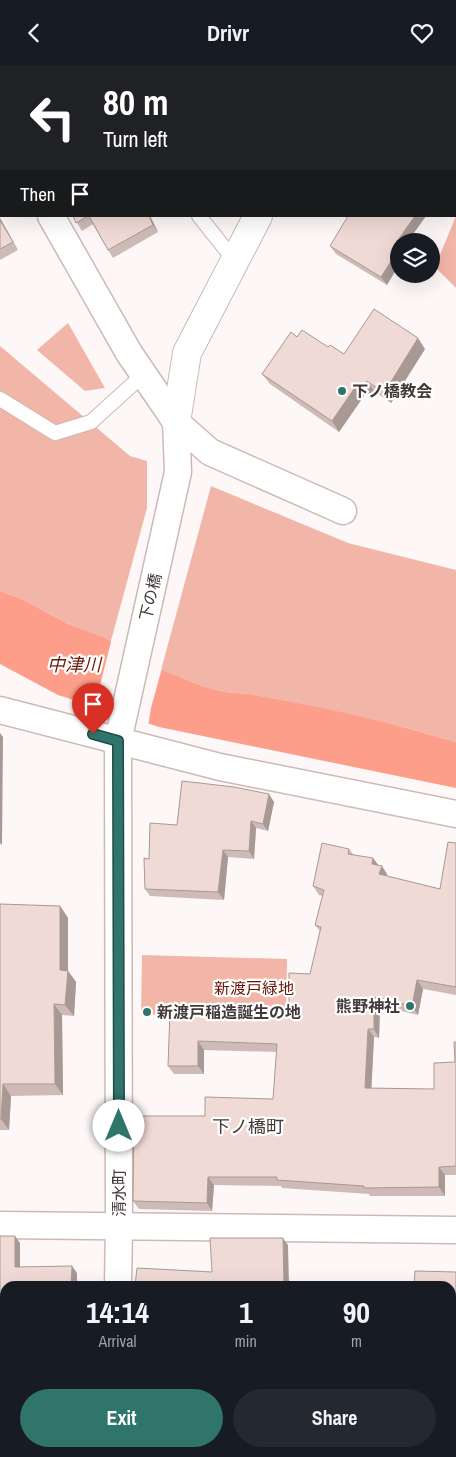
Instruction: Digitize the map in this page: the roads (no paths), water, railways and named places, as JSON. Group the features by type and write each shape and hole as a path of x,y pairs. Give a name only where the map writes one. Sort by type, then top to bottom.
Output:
{"street":[{"path":"52,217 130,353 176,422 210,452 343,511"},
{"path":"176,422 187,353 257,217"},
{"name":"下の橋","path":"120,732 178,471 176,422"},
{"path":"0,710 120,732 220,767 456,813"},
{"name":"清水町","path":"118,1281 120,732"},
{"path":"0,1225 456,1230"}],"lane":[{"path":"200,217 235,261"},
{"path":"0,399 56,433 91,422 144,374"}],"water":[{"name":"中津川","path":"0,591 22,599 66,623 107,639 162,670 202,686 225,692 250,694 327,709 385,722 456,742 456,788 159,727 58,695 0,664"}],"place":[{"name":"下ノ橋教会","path":"342,391"},
{"name":"熊野神社","path":"410,1006"},
{"name":"新渡戸稲造誕生の地","path":"147,1012"}],"district":[{"name":"下ノ橋町","path":"248,1126"}],"park label":[{"name":"新渡戸緑地","path":"254,988"}]}
